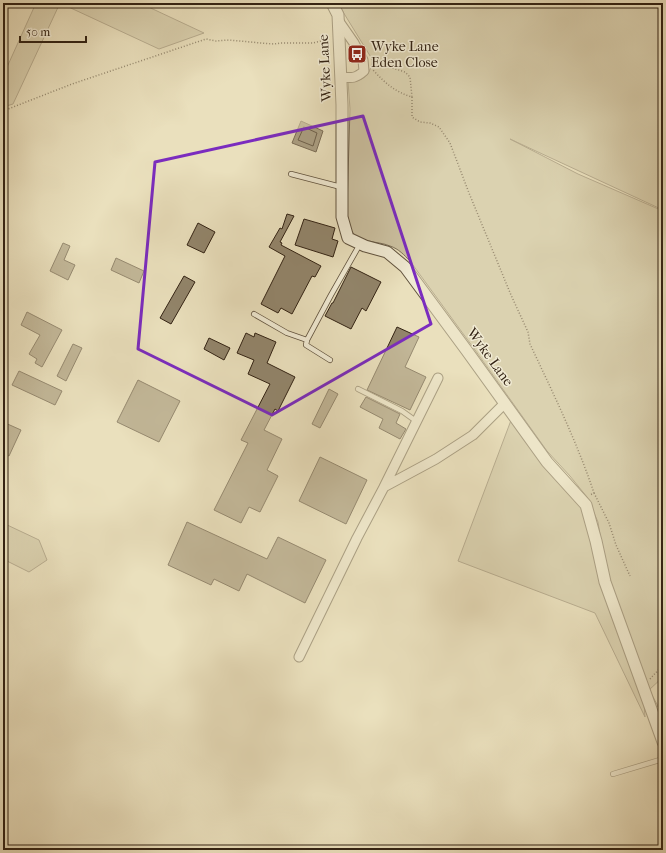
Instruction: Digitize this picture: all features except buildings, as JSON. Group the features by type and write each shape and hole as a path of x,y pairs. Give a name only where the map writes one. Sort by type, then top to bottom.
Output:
{"street":[{"name":"Wyke Lane","path":"332,3 338,16 342,105 342,217 348,238 360,244 387,252 405,267 547,462 586,505 596,541 604,582 663,742"},
{"path":"338,20 354,44 364,63 364,71 353,78 341,77"},
{"path":"299,657 438,378"},
{"path":"384,487 436,459 474,435 505,404"}],"lane":[{"path":"291,174 342,188"},
{"path":"330,360 306,345 307,340 360,244"},
{"path":"254,314 287,333 307,340"},
{"path":"358,389 402,411 416,421"},
{"path":"613,774 663,759"}],"path":[{"path":"3,110 72,84 206,39 216,41 229,40 274,44 313,43 339,36"},
{"path":"364,63 375,59 383,65 405,72 410,76 412,117 420,122 430,123 439,128 450,143 511,295 528,332 530,344 568,426 586,468 594,493 609,523 616,545 630,576"},
{"path":"364,63 396,91 412,97"},
{"path":"582,500 594,493"},
{"path":"642,686 663,665"}],"highlighted area":[{"path":"363,116 431,324 272,415 138,349 155,162"}],"shaded area":[{"path":"36,3 60,3 13,104 3,107 3,76"},
{"path":"60,3 140,3 204,33 159,49"},
{"path":"348,3 663,3 663,210 510,139 578,174 663,211 663,677 649,690 658,706 655,708 663,724 663,730 643,688 645,717 595,613 458,561 513,415 586,505 601,541 598,522 587,497 547,451 410,261 401,252 393,247 358,237 349,226 347,209 350,109 348,81 362,79 366,76 372,64 372,59 340,7"},
{"path":"3,523 39,540 47,560 29,572 3,559"}],"water":[{"path":"301,121 323,131 316,152 292,143"}],"place":[{"name":"Wyke Lane Eden Close","path":"357,54"}]}
